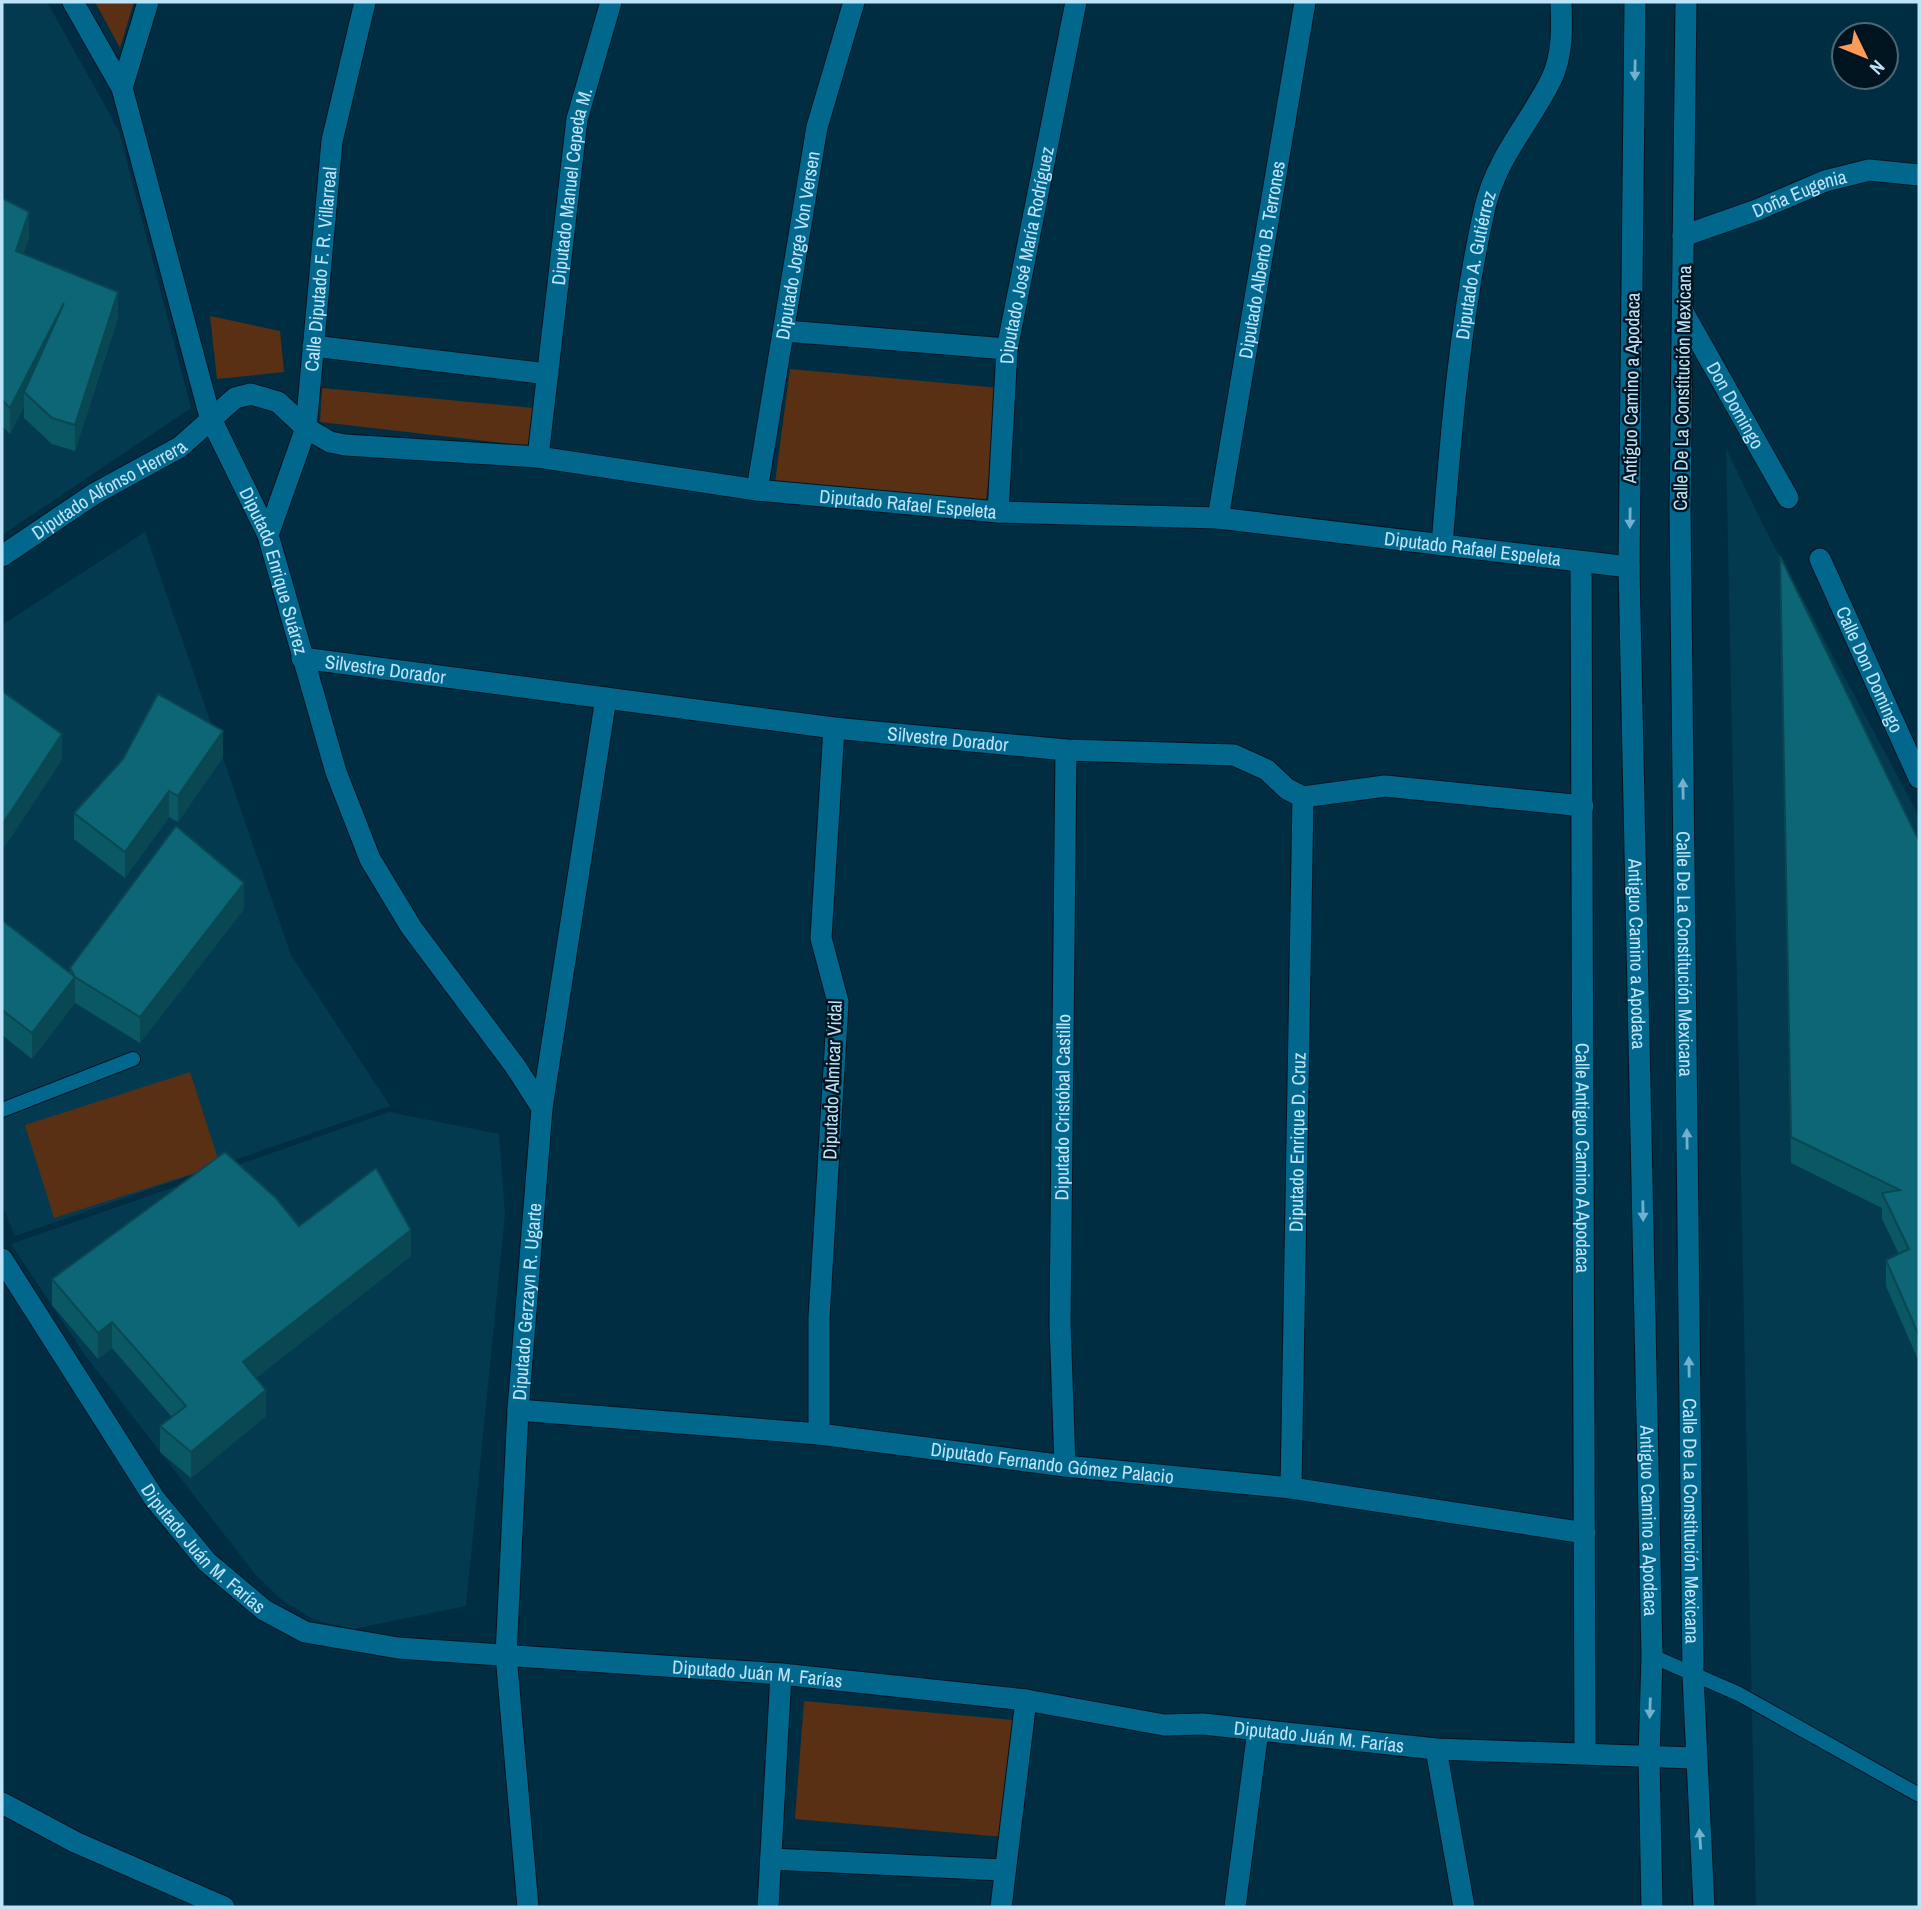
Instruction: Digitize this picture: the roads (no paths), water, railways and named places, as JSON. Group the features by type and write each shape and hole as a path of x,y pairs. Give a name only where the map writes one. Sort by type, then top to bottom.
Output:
{"street":[{"name":"Diputado Enrique Suárez","path":"73,2 121,88 210,417 268,535 336,772 370,859 411,927 515,1066 542,1108"},
{"path":"121,88 148,2"},
{"name":"Calle Diputado F. R. Villarreal","path":"268,535 306,428 332,141 365,2"},
{"name":"Diputado Manuel Cepeda M.","path":"538,457 577,119 611,2"},
{"name":"Diputado Jorge Von Versen","path":"757,490 817,127 854,2"},
{"name":"Diputado José María Rodríguez","path":"998,512 1007,349 1076,2"},
{"name":"Diputado Alberto B. Terrones","path":"1218,518 1305,2"},
{"name":"Diputado A. Gutiérrez","path":"1441,545 1466,322 1486,205 1507,150 1551,79 1561,46 1561,2"},
{"name":"Antiguo Camino a Apodaca","path":"1635,2 1629,567 1652,1656 1649,1758 1652,1907"},
{"name":"Calle De La Constitución Mexicana","path":"1686,2 1680,509 1693,1675 1704,1907"},
{"name":"Doña Eugenia","path":"1683,236 1757,210 1825,180 1869,170 1919,175"},
{"name":"Don Domingo","path":"1683,312 1788,498"},
{"path":"785,331 1007,349"},
{"path":"313,346 548,374"},
{"name":"Diputado Rafael Espeleta","path":"210,417 235,398 251,394 278,402 306,428 330,442 345,445 538,457 757,490 998,512 1218,518 1581,564 1629,567"},
{"name":"Diputado Alfonso Herrera","path":"2,556 93,494 180,447 210,417"},
{"name":"Calle Don Domingo","path":"1820,559 1919,778"},
{"name":"Calle Antiguo Camino A Apodaca","path":"1581,564 1585,1752"},
{"name":"Silvestre Dorador","path":"302,658 834,728 1066,750 1234,755 1267,770 1287,789 1303,797"},
{"name":"Diputado Gerzayn R. Ugarte","path":"528,1907 506,1655 518,1410 542,1108 606,698"},
{"name":"Diputado Almicar Vidal","path":"818,1434 819,1318 838,1002 821,938 834,728"},
{"name":"Diputado Cristóbal Castillo","path":"1065,1466 1060,1322 1066,750"},
{"path":"1303,797 1385,786 1583,806"},
{"name":"Diputado Enrique D. Cruz","path":"1291,1488 1303,797"},
{"name":"Diputado Juán M. Farías","path":"2,1259 154,1498 207,1562 264,1610 305,1632 398,1648 781,1674 1026,1700 1164,1725 1203,1724 1436,1749 1585,1752 1649,1758 1695,1758"},
{"name":"Diputado Fernando Gómez Palacio","path":"518,1410 818,1434 1065,1466 1291,1488 1585,1533"},
{"path":"768,1907 781,1674"},
{"path":"1000,1907 1026,1700"},
{"path":"1235,1907 1258,1730"},
{"path":"1436,1749 1464,1907"},
{"path":"2,1803 75,1842 224,1907"},
{"path":"771,1859 1003,1870"}],"lane":[{"path":"2,1111 133,1059"},
{"path":"1652,1656 1739,1694 1919,1795"}]}
